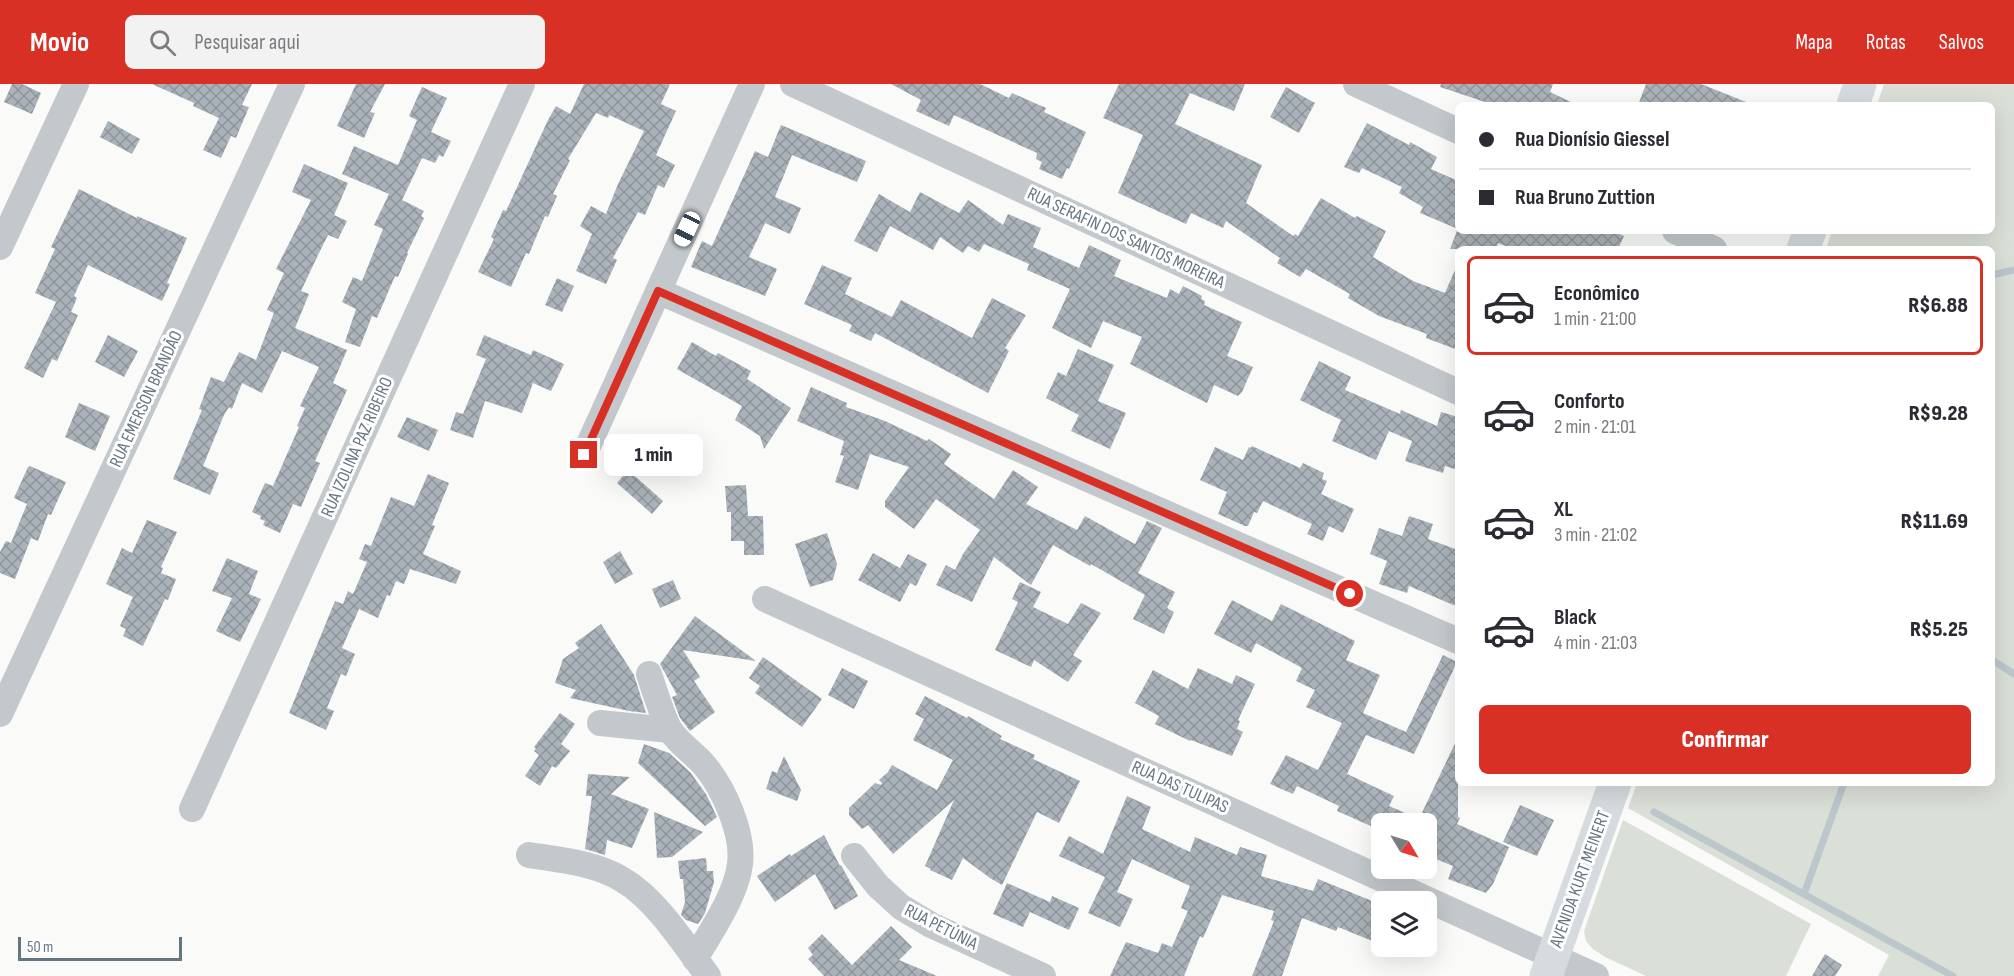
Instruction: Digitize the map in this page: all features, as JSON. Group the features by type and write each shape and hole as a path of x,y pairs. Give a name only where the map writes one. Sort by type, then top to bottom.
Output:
{"main road":[{"path":"1854,102 1860,84"},
{"name":"AVENIDA KURT MEINERT","path":"1549,966 1614,786"}],"street":[{"path":"0,247 76,84"},
{"name":"RUA EMERSON BRANDÃO","path":"0,714 292,84"},
{"name":"RUA IZOLINA PAZ RIBEIRO","path":"192,809 522,84"},
{"path":"584,455 752,84"},
{"name":"RUA SERAFIN DOS SANTOS MOREIRA","path":"794,84 1455,391"},
{"path":"1356,84 1455,130"},
{"path":"1682,234 1708,246"},
{"path":"658,291 1455,640"},
{"name":"RUA DAS TULIPAS","path":"765,599 1549,966 1596,976"},
{"path":"649,675 670,730 706,768 724,795 739,841 740,864 702,968"},
{"path":"600,723 670,730"},
{"path":"529,855 593,867 622,879 649,900 702,968"},
{"name":"RUA PETÚNIA","path":"854,856 878,886 902,908 931,925 1043,976"}],"shaded area":[{"path":"1884,84 2014,84 2014,976 1878,976 1889,955 1628,808 1636,786 1995,786 1995,246 1827,246 1831,234 1995,234 1995,102 1878,102"},
{"path":"1623,820 1811,924 1786,976 1646,976 1593,949 1586,941 1584,931"}],"building":[{"path":"12,84 22,84 41,93 32,114 4,102"},
{"path":"152,84 252,84 242,105 249,107 236,138 231,136 221,158 203,150 219,118 193,106 194,103"},
{"path":"356,84 385,84 370,112 375,113 364,138 337,126"},
{"path":"584,84 670,84 661,104 676,111 656,155 675,165 664,188 658,185 645,215 638,212 613,258 617,260 606,284 576,271 592,234 580,226 591,206 606,214 644,131 609,115 608,118 596,113 568,159 570,160 553,194 557,196 548,217 545,216 529,254 526,253 511,287 478,272 494,239 491,237 503,210 506,211 548,120 556,106 570,114"},
{"path":"891,84 980,84 1009,98 1012,93 1046,108 1044,112 1086,132 1062,179 1039,169 1042,162 1036,159 1037,153 954,115 949,126 916,111 921,100"},
{"path":"1119,84 1245,84 1234,111 1190,93 1175,124 1262,165 1246,203 1293,236 1295,234 1298,236 1321,198 1355,218 1357,216 1386,231 1373,257 1413,281 1445,293 1455,270 1455,349 1426,338 1427,334 1379,316 1348,298 1350,294 1306,269 1300,277 1277,263 1280,258 1226,221 1223,228 1191,213 1186,224 1118,193 1143,135 1103,118"},
{"path":"1441,84 1553,84 1550,92 1571,102 1485,102 1440,87"},
{"path":"1646,84 1701,84 1746,102 1639,102"},
{"path":"422,87 447,98 431,132 451,141 443,157 439,155 435,163 422,158 402,200 424,211 421,216 424,218 377,318 372,316 360,347 345,342 356,309 342,302 353,277 362,281 383,229 374,225 389,194 342,174 354,146 398,165 417,120 409,116"},
{"path":"1286,87 1315,103 1299,133 1270,117"},
{"path":"108,121 140,139 132,154 100,137"},
{"path":"1367,123 1409,145 1410,142 1437,157 1431,169 1455,180 1455,228 1420,213 1423,207 1399,193 1402,187 1362,168 1359,173 1344,167"},
{"path":"781,125 866,161 857,182 792,155 775,197 801,208 790,234 765,223 749,257 777,269 765,296 691,267 702,241 712,246 755,151 768,157"},
{"path":"304,164 348,183 334,215 347,221 338,239 328,235 318,255 301,291 309,294 295,328 347,350 333,383 347,390 315,461 320,463 301,507 293,504 280,533 263,525 265,521 260,519 261,516 252,512 265,483 273,486 299,427 297,426 305,408 300,406 319,367 282,351 262,393 242,383 232,409 229,407 224,415 203,466 219,473 210,495 173,479 202,410 199,409 211,377 224,382 239,352 256,360 274,313 267,310 284,273 276,269 311,200 292,192"},
{"path":"79,189 137,218 137,216 187,238 167,283 170,284 162,301 88,265 74,296 77,298 71,312 78,315 57,361 52,359 43,378 24,368 56,302 35,293 55,249 51,247"},
{"path":"920,192 959,213 968,200 1003,225 1008,214 1041,228 1033,247 1079,268 1089,245 1121,260 1114,276 1167,298 1170,289 1179,294 1183,286 1202,296 1201,299 1205,301 1204,305 1242,322 1227,356 1253,367 1242,392 1238,396 1214,385 1207,403 1130,364 1142,337 1103,321 1091,348 1052,328 1070,289 1027,270 1029,264 984,244 979,252 968,246 963,253 940,237 933,250 890,226 877,252 854,241 879,194 910,212"},
{"path":"1456,234 1619,234 1624,236 1619,246 1506,246 1498,243 1497,246 1455,246 1455,249 1450,249"},
{"path":"822,265 852,278 845,294 892,317 901,300 972,338 992,298 1026,315 1005,348 1009,351 988,393 875,333 871,341 849,331 852,325 804,304"},
{"path":"557,278 574,286 562,312 545,305"},
{"path":"108,335 138,351 124,377 95,362"},
{"path":"484,335 531,355 533,350 564,364 551,391 533,383 522,413 485,401 473,438 450,430 456,412 463,414 486,359 476,355"},
{"path":"692,342 716,356 718,353 751,371 747,379 791,408 764,449 760,436 735,420 742,406 677,369"},
{"path":"1078,349 1114,365 1098,401 1126,413 1110,449 1071,431 1079,415 1046,398 1058,372 1066,376"},
{"path":"1319,361 1351,377 1345,390 1400,414 1401,410 1437,426 1441,412 1455,416 1455,469 1445,466 1443,473 1405,461 1412,441 1389,431 1376,460 1332,441 1341,420 1300,400"},
{"path":"811,387 847,403 846,407 885,421 927,441 929,439 951,454 944,464 994,499 1013,470 1038,487 1026,504 1077,530 1085,516 1135,544 1147,521 1162,528 1138,573 1175,592 1167,608 1174,612 1164,634 1133,619 1145,595 1053,545 1031,585 994,557 972,602 936,585 946,565 955,570 980,530 936,499 914,529 885,507 885,501 909,467 870,454 858,490 835,482 844,456 840,455 844,441 797,421"},
{"path":"79,403 110,416 95,451 65,437"},
{"path":"407,417 438,430 429,451 397,437"},
{"path":"1252,446 1300,468 1303,463 1324,473 1322,479 1327,481 1321,494 1354,509 1343,533 1329,526 1323,541 1307,534 1312,524 1263,501 1257,513 1254,512 1248,526 1218,514 1227,492 1200,480 1215,447 1243,460 1249,447"},
{"path":"30,466 66,482 51,515 48,514 38,541 31,538 15,579 0,573 0,552 6,541 11,543 27,504 14,498"},
{"path":"628,470 663,501 652,514 617,483"},
{"path":"428,474 449,483 423,554 461,571 456,584 410,569 404,584 396,581 390,596 387,595 378,618 359,609 342,648 355,654 346,676 341,674 327,708 334,711 326,730 289,713 335,601 343,604 348,591 353,594 367,562 359,559 365,544 371,546 391,497 414,506"},
{"path":"746,485 748,516 763,516 764,555 744,555 744,541 731,541 731,512 727,512 725,486"},
{"path":"1409,516 1433,524 1428,539 1455,549 1455,606 1409,586 1407,593 1379,584 1387,561 1370,554 1379,528 1402,536"},
{"path":"147,520 177,532 161,567 163,568 161,573 176,579 168,600 165,599 143,646 123,636 126,629 120,626 133,597 106,584 122,548 132,553"},
{"path":"827,533 837,564 833,580 810,587 795,544"},
{"path":"620,551 633,574 615,584 603,562"},
{"path":"873,553 900,568 908,554 927,564 916,586 910,583 900,602 858,580"},
{"path":"227,558 258,571 249,594 261,599 240,642 216,631 232,598 212,591"},
{"path":"673,580 681,599 660,608 652,589"},
{"path":"1020,582 1041,592 1033,607 1068,624 1081,603 1101,613 1073,655 1082,661 1068,682 1034,660 1031,667 995,650 1018,602 1012,599"},
{"path":"1232,600 1272,621 1281,604 1355,641 1346,660 1380,675 1363,713 1406,732 1443,655 1455,661 1455,666 1414,754 1366,735 1347,774 1394,796 1389,806 1405,813 1371,813 1371,826 1337,811 1339,806 1297,786 1293,794 1270,784 1286,755 1318,770 1342,723 1306,707 1315,690 1296,681 1302,668 1256,643 1251,653 1214,634"},
{"path":"695,616 756,661 683,650 700,677 694,681 715,712 690,731 680,718 672,697 677,695 660,664"},
{"path":"601,624 634,675 646,713 570,698 576,690 555,683 563,659 579,648 575,643"},
{"path":"763,657 822,699 802,727 755,693 760,686 749,678"},
{"path":"842,668 868,681 854,709 828,695"},
{"path":"1198,668 1232,684 1236,675 1255,684 1238,720 1240,721 1237,729 1243,732 1232,756 1190,741 1155,724 1159,716 1135,703 1153,670 1188,689"},
{"path":"925,696 967,718 968,716 1002,736 1000,739 1035,755 1033,759 1080,781 1059,823 1037,812 1002,885 963,858 952,880 925,866 954,800 893,854 868,825 862,829 849,815 849,808 875,783 881,785 879,780 892,765 937,790 953,760 913,740 924,719 915,714"},
{"path":"560,713 575,724 561,744 570,751 556,768 552,766 540,786 525,776 539,755 534,751 536,749 534,747"},
{"path":"1455,743 1455,786 1458,786 1458,817 1460,818 1457,824 1509,847 1493,884 1486,893 1448,879 1453,866 1437,859 1437,813 1422,813"},
{"path":"644,744 669,753 690,772 706,794 717,817 705,826 638,763"},
{"path":"784,756 801,790 797,801 766,789 772,771 777,773"},
{"path":"588,774 630,777 611,794 649,809 632,848 607,840 605,855 585,849 592,796 586,796"},
{"path":"1127,796 1151,807 1142,829 1190,852 1195,837 1237,855 1240,847 1267,855 1261,876 1313,891 1318,879 1371,901 1371,940 1338,927 1336,931 1302,918 1282,976 1252,976 1274,921 1271,920 1274,911 1222,895 1203,938 1200,936 1184,976 1110,976 1126,942 1158,953 1162,943 1172,947 1188,911 1181,908 1190,886 1132,859 1117,892 1133,899 1120,927 1088,913 1105,877 1059,856 1069,836 1103,854"},
{"path":"1520,805 1554,820 1537,856 1503,842"},
{"path":"654,812 703,832 672,857 657,858"},
{"path":"824,835 858,896 835,910 815,874 775,902 757,876"},
{"path":"706,858 707,871 713,871 714,882 705,913 698,924 686,920 681,915 685,902 683,879 680,879 678,861"},
{"path":"1007,883 1050,902 1052,896 1079,908 1069,930 1030,912 1023,927 993,914"},
{"path":"891,926 912,947 899,960 937,976 824,976 808,959 813,955 808,948 822,934 852,965"},
{"path":"1825,954 1842,965 1835,976 1812,976"}],"waterway":[{"path":"1995,274 2014,270"},
{"path":"1995,662 2014,674"},
{"path":"1804,894 1843,786"},
{"path":"1654,812 1953,976"}],"route":[{"path":"584,455 658,291 1350,594"}]}
